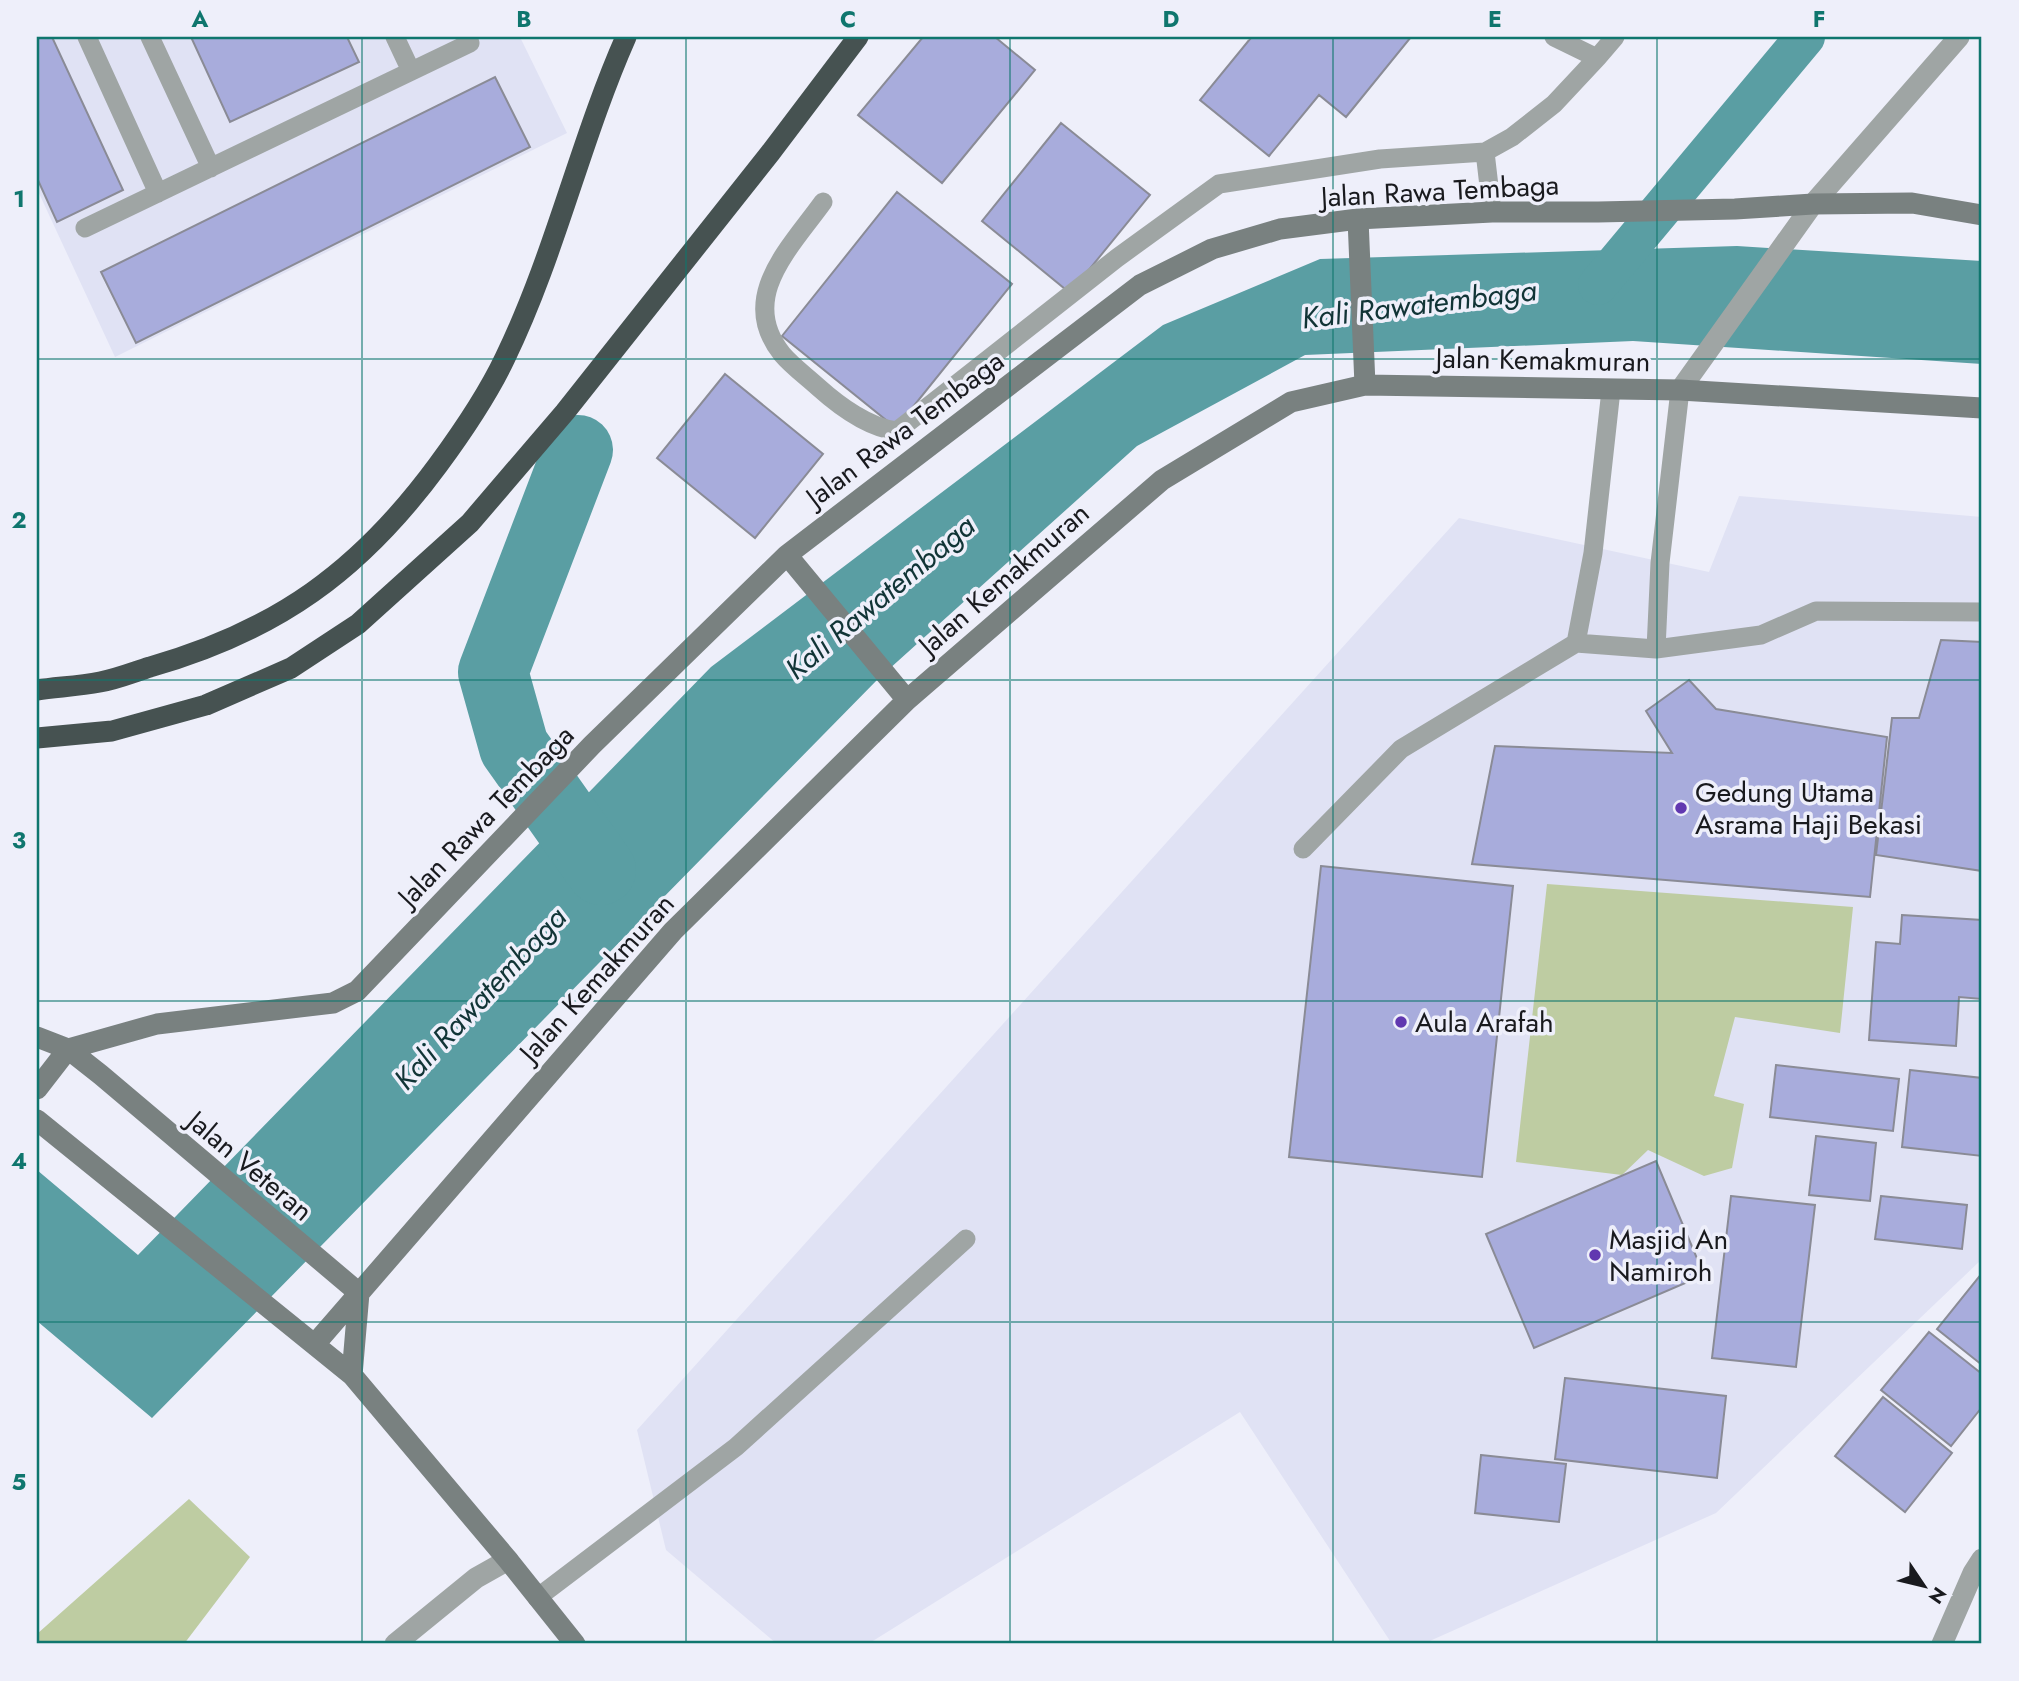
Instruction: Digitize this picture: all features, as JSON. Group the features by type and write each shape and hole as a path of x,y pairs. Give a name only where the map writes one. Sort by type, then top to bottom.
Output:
{"highway":[{"path":"37,690 101,682 190,656 267,622 323,586 380,536 423,486 468,424 505,359 534,292 610,75 626,37"},
{"path":"37,738 112,731 206,705 290,667 358,624 470,523 565,412 771,152 858,37"}],"street":[{"path":"1680,390 1813,204 1959,37"},
{"name":"Jalan Rawa Tembaga","path":"68,1049 157,1024 333,1003 357,991 592,745 792,562 1140,285 1212,249 1280,229 1359,229 1492,212 1598,212 1912,203 1982,215"},
{"path":"1359,229 1364,385"},
{"name":"Jalan Kemakmuran","path":"315,1344 673,931 902,693 1162,480 1291,402 1364,385 1680,390 1982,408"},
{"path":"792,562 902,693"},
{"name":"Jalan Veteran","path":"37,1037 68,1049 101,1075 359,1293"},
{"path":"37,1089 68,1049"},
{"path":"37,1120 352,1376 508,1560 575,1644"},
{"path":"352,1376 359,1293"},
{"path":"1942,1644 1973,1573 1982,1559"},
{"path":"395,1644 476,1578 508,1560"}],"lane":[{"path":"88,37 158,193"},
{"path":"150,37 211,167"},
{"path":"395,37 411,71"},
{"path":"1554,37 1597,58"},
{"path":"822,202 770,275 764,318 770,337 783,356 826,394 882,429 897,431 1117,258 1219,184 1380,159 1485,152 1512,137 1554,104 1615,37"},
{"path":"85,228 470,43"},
{"path":"1485,152 1492,212"},
{"path":"1576,643 1593,553 1612,390"},
{"path":"1656,649 1660,563 1680,390"},
{"path":"1303,849 1401,748 1576,643 1656,649 1761,635 1816,611 1982,612"},
{"path":"537,1598 736,1447 966,1239"}],"shaded area":[{"path":"37,37 520,37 567,133 115,357 37,189"},
{"path":"1739,496 1982,517 1982,1259 1716,1513 1423,1644 1392,1644 1240,1412 868,1644 777,1644 666,1550 637,1430 1459,518 1709,572"}],"green space":[{"path":"1547,884 1853,907 1840,1033 1735,1017 1714,1096 1744,1104 1732,1168 1704,1176 1648,1150 1622,1175 1516,1162"},
{"path":"189,1499 250,1557 184,1644 37,1644 37,1634"}],"water":[{"name":"Kali Rawatembaga","path":"1737,246 1982,261 1982,364 1633,341 1305,355 1137,446 878,679 152,1418 37,1321 37,1170 138,1255 711,667 1163,325 1320,259"}],"building":[{"path":"37,37 52,37 123,190 57,222 37,178"},
{"path":"191,37 347,37 359,62 230,122"},
{"path":"923,37 995,37 1035,70 942,183 858,115"},
{"path":"1246,37 1411,37 1346,117 1319,95 1269,156 1200,100 1250,39"},
{"path":"495,77 530,147 136,343 101,272"},
{"path":"1061,123 1150,195 1070,293 982,221"},
{"path":"897,192 1012,284 896,428 782,336"},
{"path":"725,374 823,454 755,538 657,458"},
{"path":"1941,640 1982,642 1982,871 1876,855 1892,718 1919,718"},
{"name":"Gedung Utama Asrama Haji Bekasi","path":"1689,680 1716,709 1887,737 1870,897 1472,864 1495,746 1672,753 1646,711"},
{"name":"Aula Arafah","path":"1321,866 1513,886 1482,1177 1289,1157"},
{"path":"1902,915 1982,920 1982,999 1959,997 1956,1046 1869,1040 1876,942 1900,944"},
{"path":"1776,1065 1899,1079 1893,1131 1770,1117"},
{"path":"1910,1070 1982,1078 1982,1156 1902,1147"},
{"path":"1816,1136 1876,1143 1870,1201 1809,1195"},
{"name":"Masjid An Namiroh","path":"1656,1161 1704,1275 1534,1348 1486,1234"},
{"path":"1731,1196 1815,1205 1796,1367 1712,1358"},
{"path":"1881,1196 1967,1205 1962,1249 1875,1239"},
{"path":"1982,1273 1982,1365 1937,1329"},
{"path":"1929,1332 1982,1374 1982,1407 1951,1446 1881,1390"},
{"path":"1565,1378 1726,1396 1717,1478 1555,1459"},
{"path":"1883,1397 1952,1453 1905,1512 1835,1456"},
{"path":"1481,1455 1566,1464 1559,1522 1475,1513"}],"waterway":[{"path":"1598,285 1805,37"},
{"path":"578,450 493,672 514,747 601,870"}],"place":[{"name":"Gedung Utama Asrama Haji Bekasi","path":"1681,808"},
{"name":"Aula Arafah","path":"1401,1022"},
{"name":"Masjid An Namiroh","path":"1595,1255"}]}
